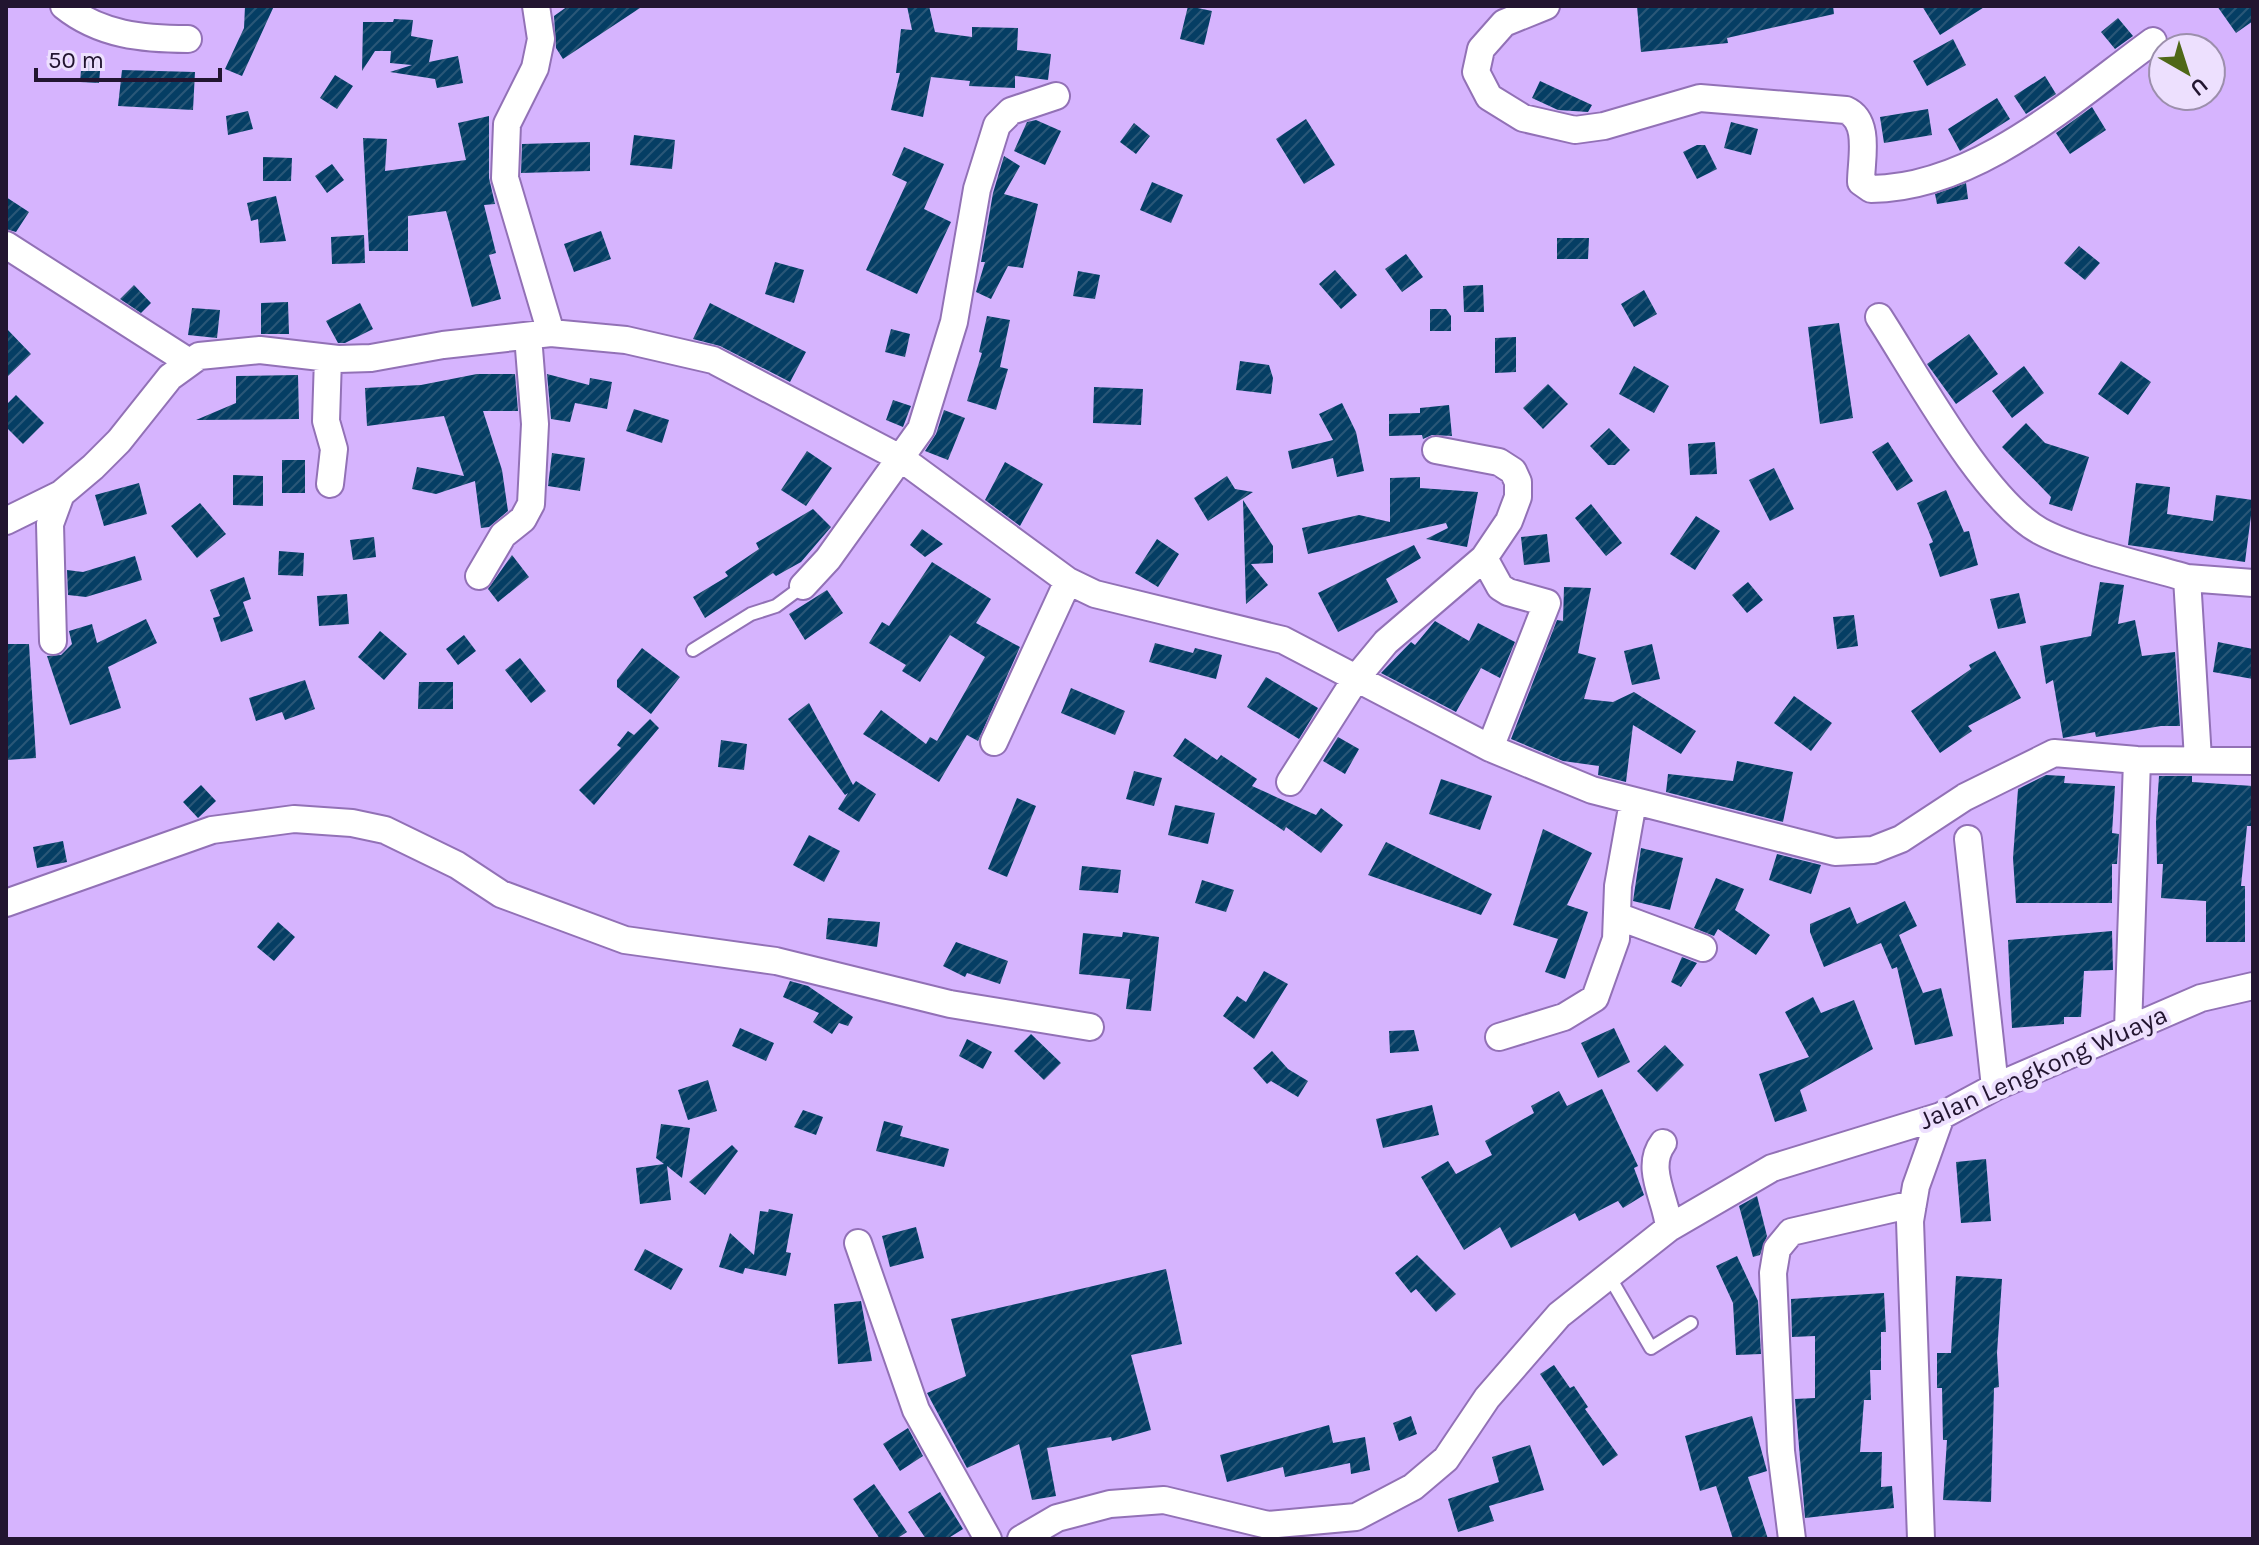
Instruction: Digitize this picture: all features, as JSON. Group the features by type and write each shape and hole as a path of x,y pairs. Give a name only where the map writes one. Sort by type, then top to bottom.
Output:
{"street":[{"path":"64,6 91,25 119,34 188,39"},
{"path":"479,576 503,535 523,519 531,504 540,334 505,178 507,124 535,68 541,39 536,6"},
{"path":"1546,6 1504,23 1481,49 1476,72 1489,97 1523,118 1575,130 1604,126 1700,98 1846,110 1860,125 1864,145 1861,182 1871,189 1909,184 1977,162 2028,133 2147,45"},
{"path":"803,586 828,559 876,487 902,459 921,429 954,322 977,189 997,125 1011,111 1056,96"},
{"path":"6,245 189,362"},
{"path":"1879,317 1990,486 2021,519 2043,533 2187,578 2253,583"},
{"path":"6,521 61,494 119,441 170,377 189,362 215,353 260,350 328,358 371,358 443,345 540,334 626,340 713,360 902,459 1068,581 1119,602 1283,640 1490,748 1592,790 1633,802 1835,852 1873,850 1901,839 2010,772 2054,753 2137,760 2253,761"},
{"path":"328,358 326,421 334,449 330,484"},
{"path":"1290,782 1357,677 1386,642 1484,558 1509,521 1518,497 1516,475 1499,462 1436,450"},
{"path":"53,641 50,524 61,494"},
{"path":"1484,558 1500,587 1519,597 1542,599 1547,603 1490,748"},
{"path":"2187,578 2198,759"},
{"path":"994,742 1068,581"},
{"path":"2128,1029 2137,760"},
{"path":"1499,1037 1564,1017 1589,1004 1607,970 1633,802"},
{"path":"6,903 212,830 294,819 352,823 385,830 457,865 501,894 625,940 776,961 950,1004 1090,1027"},
{"path":"1968,839 1995,1087"},
{"path":"1617,916 1703,948"},
{"name":"Jalan Lengkong Wuaya","path":"1021,1539 1057,1518 1110,1504 1164,1500 1268,1525 1356,1517 1413,1487 1446,1459 1487,1398 1559,1315 1669,1228 1772,1168 1941,1116 1995,1087 2201,998 2253,986"},
{"path":"1921,1539 1910,1221 1941,1116"},
{"path":"1663,1143 1655,1153 1655,1171 1669,1228"},
{"path":"1792,1539 1781,1436 1773,1273 1777,1249 1791,1232 1913,1204"},
{"path":"858,1243 916,1410 988,1539"}],"lane":[{"path":"693,650 751,614 776,606 803,586"},
{"path":"1609,1276 1651,1348 1691,1323"}],"building":[{"path":"245,6 274,6 242,76 225,69 244,28"},
{"path":"568,6 643,6 563,59 556,48 554,16"},
{"path":"907,6 929,6 935,32 972,37 972,27 1018,28 1017,50 1051,54 1048,80 1015,76 1015,88 969,86 970,81 931,77 923,117 891,110 900,73 896,73 901,29 912,30"},
{"path":"1188,6 1212,11 1204,45 1180,39"},
{"path":"1637,6 1833,6 1834,14 1727,38 1728,43 1641,52"},
{"path":"1922,6 1986,6 1940,35"},
{"path":"2217,6 2253,6 2253,21 2236,33"},
{"path":"2118,18 2133,36 2115,49 2101,32"},
{"path":"394,19 413,20 411,36 433,40 429,62 458,56 463,83 437,88 435,79 390,72 412,65 390,63 391,51 375,51 362,71 363,22 393,22"},
{"path":"1953,39 1966,65 1927,86 1913,61"},
{"path":"82,58 101,60 99,83 80,82"},
{"path":"122,70 195,72 193,110 118,106"},
{"path":"335,75 353,86 337,109 320,98"},
{"path":"2045,76 2056,94 2026,114 2014,96"},
{"path":"1540,81 1592,105 1588,112 1558,110 1532,98"},
{"path":"1997,98 2010,119 1960,151 1948,129"},
{"path":"2092,107 2106,130 2070,154 2056,133"},
{"path":"1928,109 1932,135 1884,143 1880,117"},
{"path":"248,111 253,129 228,135 226,116"},
{"path":"489,116 489,178 495,204 484,205 496,253 489,255 501,299 472,307 446,211 408,216 408,251 369,251 363,138 387,139 385,171 466,160 458,123"},
{"path":"1306,119 1335,165 1304,184 1276,139"},
{"path":"1036,120 1061,131 1045,165 1014,151 1027,122"},
{"path":"1731,122 1758,129 1751,155 1724,148"},
{"path":"1134,123 1150,136 1136,154 1120,142"},
{"path":"634,135 675,140 672,169 630,165"},
{"path":"590,142 590,171 521,173 522,144"},
{"path":"1697,145 1705,145 1717,169 1697,179 1683,152"},
{"path":"904,147 944,164 924,209 951,222 917,294 866,270 907,182 892,175"},
{"path":"1004,156 1020,166 1004,194 1038,204 1023,268 1008,266 991,299 976,292 985,262 981,262 993,193"},
{"path":"263,157 292,158 291,181 263,181"},
{"path":"332,164 344,180 327,193 315,176"},
{"path":"1152,182 1183,195 1171,223 1140,210"},
{"path":"1966,183 1968,199 1937,204 1935,194"},
{"path":"276,196 286,241 260,243 258,219 251,221 247,203"},
{"path":"6,197 29,212 16,232 6,229"},
{"path":"601,231 611,259 574,272 564,244"},
{"path":"364,235 365,263 332,264 331,237"},
{"path":"1557,238 1589,238 1588,259 1557,259"},
{"path":"2079,246 2100,263 2085,280 2064,263"},
{"path":"1406,254 1423,277 1402,292 1385,269"},
{"path":"775,262 804,270 794,303 765,294"},
{"path":"1335,270 1357,295 1341,309 1319,284"},
{"path":"1078,271 1100,275 1095,299 1073,296"},
{"path":"134,285 151,303 141,313 120,299"},
{"path":"1483,285 1484,312 1464,312 1463,286"},
{"path":"1644,290 1657,314 1634,327 1621,304"},
{"path":"288,302 289,334 261,334 261,303"},
{"path":"360,303 373,329 345,343 338,343 326,321"},
{"path":"710,303 806,352 790,382 720,346 693,339"},
{"path":"192,308 220,310 217,338 188,335"},
{"path":"1430,309 1446,309 1451,316 1451,331 1430,331"},
{"path":"987,316 1010,320 1000,367 1008,369 996,410 967,401 982,353 979,352"},
{"path":"1839,323 1853,418 1820,424 1808,327"},
{"path":"6,328 31,354 6,378"},
{"path":"891,329 910,334 905,357 885,352"},
{"path":"1969,334 1998,374 1956,404 1927,364"},
{"path":"1516,337 1516,372 1495,373 1495,338"},
{"path":"1240,361 1269,365 1273,378 1271,394 1236,390"},
{"path":"2121,361 2151,382 2128,415 2098,394"},
{"path":"1634,366 1669,386 1654,413 1619,394"},
{"path":"2024,366 2044,393 2012,418 1992,391"},
{"path":"477,374 515,374 518,411 483,411 502,470 508,511 489,527 481,528 475,481 436,494 412,489 417,467 464,476 444,416 367,426 365,388 421,385"},
{"path":"547,374 589,385 590,378 612,382 607,409 575,403 570,422 551,419"},
{"path":"298,375 299,419 196,420 236,403 236,376"},
{"path":"1548,384 1568,404 1543,429 1523,408"},
{"path":"1094,387 1143,389 1141,425 1093,423"},
{"path":"16,395 44,423 23,444 6,427 6,405"},
{"path":"893,400 911,406 903,427 886,420"},
{"path":"1342,403 1356,432 1364,471 1337,477 1333,458 1292,469 1288,451 1333,440 1319,414"},
{"path":"1449,405 1452,436 1432,435 1423,439 1422,435 1389,436 1389,414 1420,413 1420,408"},
{"path":"634,409 669,420 662,443 626,431"},
{"path":"944,410 965,418 948,460 925,451 936,434"},
{"path":"2026,423 2045,443 2089,457 2072,511 2049,504 2051,497 2002,447"},
{"path":"1609,428 1630,450 1615,465 1608,465 1590,446"},
{"path":"1715,442 1717,474 1690,475 1688,444"},
{"path":"1888,442 1913,481 1897,491 1872,452"},
{"path":"807,451 832,468 806,506 781,490"},
{"path":"552,453 585,458 580,491 548,486"},
{"path":"282,460 305,460 305,493 282,493"},
{"path":"1005,462 1043,484 1020,526 985,500"},
{"path":"1774,468 1794,509 1770,521 1749,480"},
{"path":"233,475 263,476 263,506 233,505"},
{"path":"1227,476 1235,489 1253,492 1208,521 1194,498"},
{"path":"1420,477 1420,488 1478,492 1467,547 1426,539 1448,528 1446,523 1308,554 1302,528 1359,515 1390,522 1390,478"},
{"path":"139,483 147,514 104,526 95,495"},
{"path":"2136,483 2170,487 2167,514 2213,521 2216,495 2253,500 2245,562 2128,545"},
{"path":"1946,490 1964,532 1969,531 1978,565 1940,577 1929,544 1933,542 1917,503"},
{"path":"1243,500 1273,546 1273,563 1251,564 1268,585 1246,604"},
{"path":"200,503 226,534 197,558 171,526"},
{"path":"1591,504 1622,543 1606,556 1575,518"},
{"path":"813,509 831,527 801,562 776,576 773,573 705,618 693,597 728,576 725,572 759,549 756,543"},
{"path":"1696,516 1720,531 1695,570 1670,554"},
{"path":"922,529 943,544 925,557 910,545"},
{"path":"1547,534 1550,562 1524,565 1521,537"},
{"path":"374,537 376,557 353,560 350,540"},
{"path":"1157,539 1179,554 1158,587 1135,573"},
{"path":"1414,545 1421,558 1386,579 1398,602 1338,632 1318,593"},
{"path":"279,551 304,553 303,576 278,575"},
{"path":"512,555 529,577 498,602 488,589"},
{"path":"135,556 142,580 86,597 68,595 67,570 83,572"},
{"path":"932,562 991,599 976,623 1020,647 978,741 967,735 939,782 863,734 881,710 926,744 930,737 937,741 985,657 950,635 920,682 902,671 906,665 869,643 882,622 889,626"},
{"path":"244,577 251,599 243,602 253,631 221,642 213,618 220,616 210,590"},
{"path":"1748,582 1763,600 1747,613 1732,595"},
{"path":"2100,582 2124,585 2118,624 2135,620 2142,656 2175,652 2180,726 2161,726 2096,737 2095,732 2063,738 2053,680 2046,684 2040,646 2091,636"},
{"path":"1564,587 1591,588 1578,653 1596,658 1584,699 1613,702 1634,692 1696,731 1681,754 1633,725 1626,782 1598,775 1599,766 1563,761 1511,739 1557,620 1563,621"},
{"path":"827,590 843,613 805,640 789,614"},
{"path":"2019,593 2026,623 1998,629 1990,599"},
{"path":"347,594 349,624 319,626 317,596"},
{"path":"1854,615 1858,646 1837,649 1833,617"},
{"path":"146,619 157,643 108,667 121,708 70,725 47,656 61,655 72,644 69,631 92,624 97,643"},
{"path":"1435,621 1469,641 1478,623 1515,642 1500,678 1481,668 1456,712 1381,673 1411,642 1415,645"},
{"path":"380,631 407,654 384,680 358,657"},
{"path":"464,635 476,651 458,665 446,649"},
{"path":"2218,642 2253,649 2253,679 2213,672"},
{"path":"1155,643 1193,653 1195,648 1222,655 1216,679 1149,662"},
{"path":"6,644 29,644 36,758 6,760"},
{"path":"1652,644 1660,679 1632,685 1624,651"},
{"path":"642,648 680,677 651,714 617,687 617,680"},
{"path":"1995,651 2021,698 1968,726 1972,731 1940,753 1911,711 1971,669 1969,665"},
{"path":"520,658 546,691 531,703 505,670"},
{"path":"1266,677 1318,708 1299,739 1247,707"},
{"path":"305,680 315,709 285,720 282,712 256,721 249,698"},
{"path":"419,682 453,682 453,709 418,709"},
{"path":"1071,688 1125,711 1115,735 1061,713"},
{"path":"1794,696 1832,723 1811,751 1774,723"},
{"path":"809,703 853,785 856,781 876,794 859,822 838,809 848,793 845,795 788,719"},
{"path":"650,719 659,728 594,805 579,790 621,748 617,745 628,731 634,735"},
{"path":"1338,737 1359,749 1345,774 1323,761"},
{"path":"1185,738 1217,760 1221,755 1257,779 1252,786 1316,815 1321,808 1343,825 1321,853 1286,827 1284,831 1173,756"},
{"path":"721,740 747,744 744,770 718,767"},
{"path":"1737,761 1793,772 1783,822 1666,792 1668,774 1733,781"},
{"path":"1134,771 1162,778 1154,806 1126,799"},
{"path":"2046,775 2065,776 2064,783 2115,786 2112,833 2119,834 2117,864 2112,864 2112,903 2016,903 2013,858 2018,789"},
{"path":"2159,776 2192,776 2192,782 2253,786 2253,826 2247,826 2241,886 2245,886 2245,942 2206,942 2206,901 2161,898 2163,864 2157,864 2156,821"},
{"path":"1441,779 1492,796 1480,830 1429,814"},
{"path":"201,785 216,801 198,818 183,802"},
{"path":"1017,798 1036,806 1007,877 988,869"},
{"path":"1175,805 1215,813 1208,844 1168,835"},
{"path":"1543,829 1592,853 1567,905 1588,912 1565,979 1545,972 1558,939 1513,925"},
{"path":"809,835 840,851 824,882 793,865"},
{"path":"63,841 67,862 37,868 33,847"},
{"path":"1386,842 1492,894 1481,915 1368,875"},
{"path":"1641,848 1683,858 1670,910 1633,901"},
{"path":"1777,854 1821,865 1811,894 1769,880"},
{"path":"1082,866 1121,870 1118,893 1079,890"},
{"path":"1716,878 1744,889 1735,910 1770,935 1756,955 1718,929 1714,936 1694,928"},
{"path":"1202,880 1234,890 1226,912 1195,903"},
{"path":"1905,901 1917,926 1899,935 1923,993 1941,988 1953,1036 1915,1045 1897,967 1892,969 1881,943 1824,967 1810,932 1810,924 1850,907 1857,924"},
{"path":"828,918 880,922 877,947 826,939"},
{"path":"278,922 295,937 274,961 257,947"},
{"path":"2112,931 2113,970 2084,971 2081,1017 2064,1017 2064,1024 2012,1028 2008,940"},
{"path":"1123,932 1159,937 1151,1011 1126,1009 1130,979 1079,974 1083,933 1122,937"},
{"path":"956,942 1008,961 1000,984 967,973 965,977 943,966"},
{"path":"1682,957 1697,963 1681,987 1671,982"},
{"path":"1264,971 1288,984 1254,1039 1223,1016 1237,996 1246,1002"},
{"path":"790,981 808,986 853,1017 848,1026 839,1023 832,1034 813,1022 819,1013 783,997"},
{"path":"1813,997 1821,1013 1854,1000 1873,1049 1800,1090 1807,1111 1775,1122 1759,1074 1809,1057 1785,1012"},
{"path":"740,1028 774,1043 766,1061 732,1046"},
{"path":"1614,1028 1630,1062 1598,1078 1581,1043"},
{"path":"1414,1030 1419,1051 1390,1053 1389,1031"},
{"path":"1031,1034 1061,1063 1044,1080 1014,1051"},
{"path":"967,1039 992,1052 983,1069 959,1056"},
{"path":"1665,1045 1684,1065 1657,1092 1637,1071"},
{"path":"1272,1051 1288,1069 1308,1081 1298,1097 1271,1081 1267,1084 1253,1068"},
{"path":"708,1080 717,1111 688,1120 678,1090"},
{"path":"1602,1089 1638,1166 1634,1168 1644,1195 1623,1208 1618,1201 1579,1221 1575,1213 1511,1248 1500,1227 1464,1250 1421,1177 1448,1161 1456,1174 1492,1155 1485,1141 1534,1113 1531,1106 1559,1091 1567,1106"},
{"path":"1432,1105 1439,1135 1383,1148 1376,1119"},
{"path":"803,1110 823,1117 816,1135 794,1127"},
{"path":"884,1121 903,1126 900,1136 949,1149 944,1167 876,1151"},
{"path":"661,1124 690,1128 682,1178 667,1166 671,1200 640,1204 636,1168 664,1164 656,1158"},
{"path":"732,1145 738,1151 705,1195 689,1182"},
{"path":"1986,1159 1991,1221 1961,1223 1956,1162"},
{"path":"1757,1196 1767,1236 1760,1255 1753,1257 1739,1206"},
{"path":"769,1209 793,1214 786,1252 791,1253 786,1276 745,1268 743,1274 719,1267 730,1233 754,1255 760,1211 768,1212"},
{"path":"916,1227 924,1258 890,1267 882,1236"},
{"path":"645,1249 683,1269 671,1290 634,1270"},
{"path":"1417,1255 1456,1294 1436,1312 1416,1289 1411,1293 1395,1273"},
{"path":"1737,1256 1758,1301 1761,1354 1736,1355 1733,1303 1716,1266"},
{"path":"1166,1269 1182,1344 1131,1355 1151,1430 1112,1441 1111,1437 1047,1448 1056,1496 1032,1500 1019,1444 967,1468 927,1393 966,1376 951,1319"},
{"path":"1956,1276 2002,1279 1997,1353 1999,1387 1994,1388 1991,1502 1943,1500 1947,1440 1943,1440 1942,1388 1937,1388 1937,1353 1951,1353"},
{"path":"1884,1293 1886,1332 1881,1332 1881,1370 1870,1370 1871,1400 1864,1400 1860,1452 1882,1452 1881,1487 1892,1486 1894,1508 1805,1518 1795,1399 1815,1398 1815,1336 1792,1337 1791,1299"},
{"path":"861,1301 872,1361 838,1364 834,1304"},
{"path":"1554,1365 1570,1388 1574,1386 1588,1407 1585,1409 1618,1455 1603,1466 1540,1374"},
{"path":"1411,1416 1417,1434 1399,1441 1393,1423"},
{"path":"1752,1416 1767,1471 1748,1477 1768,1539 1733,1539 1716,1486 1700,1491 1685,1436"},
{"path":"1329,1425 1333,1443 1365,1437 1370,1470 1351,1474 1350,1463 1285,1477 1283,1467 1227,1482 1220,1455"},
{"path":"908,1428 923,1456 900,1471 883,1444"},
{"path":"1530,1445 1544,1490 1489,1506 1494,1521 1458,1532 1448,1499 1499,1482 1492,1457"},
{"path":"874,1484 907,1532 896,1539 880,1539 853,1499"},
{"path":"940,1492 963,1529 947,1539 926,1539 908,1512"}]}
